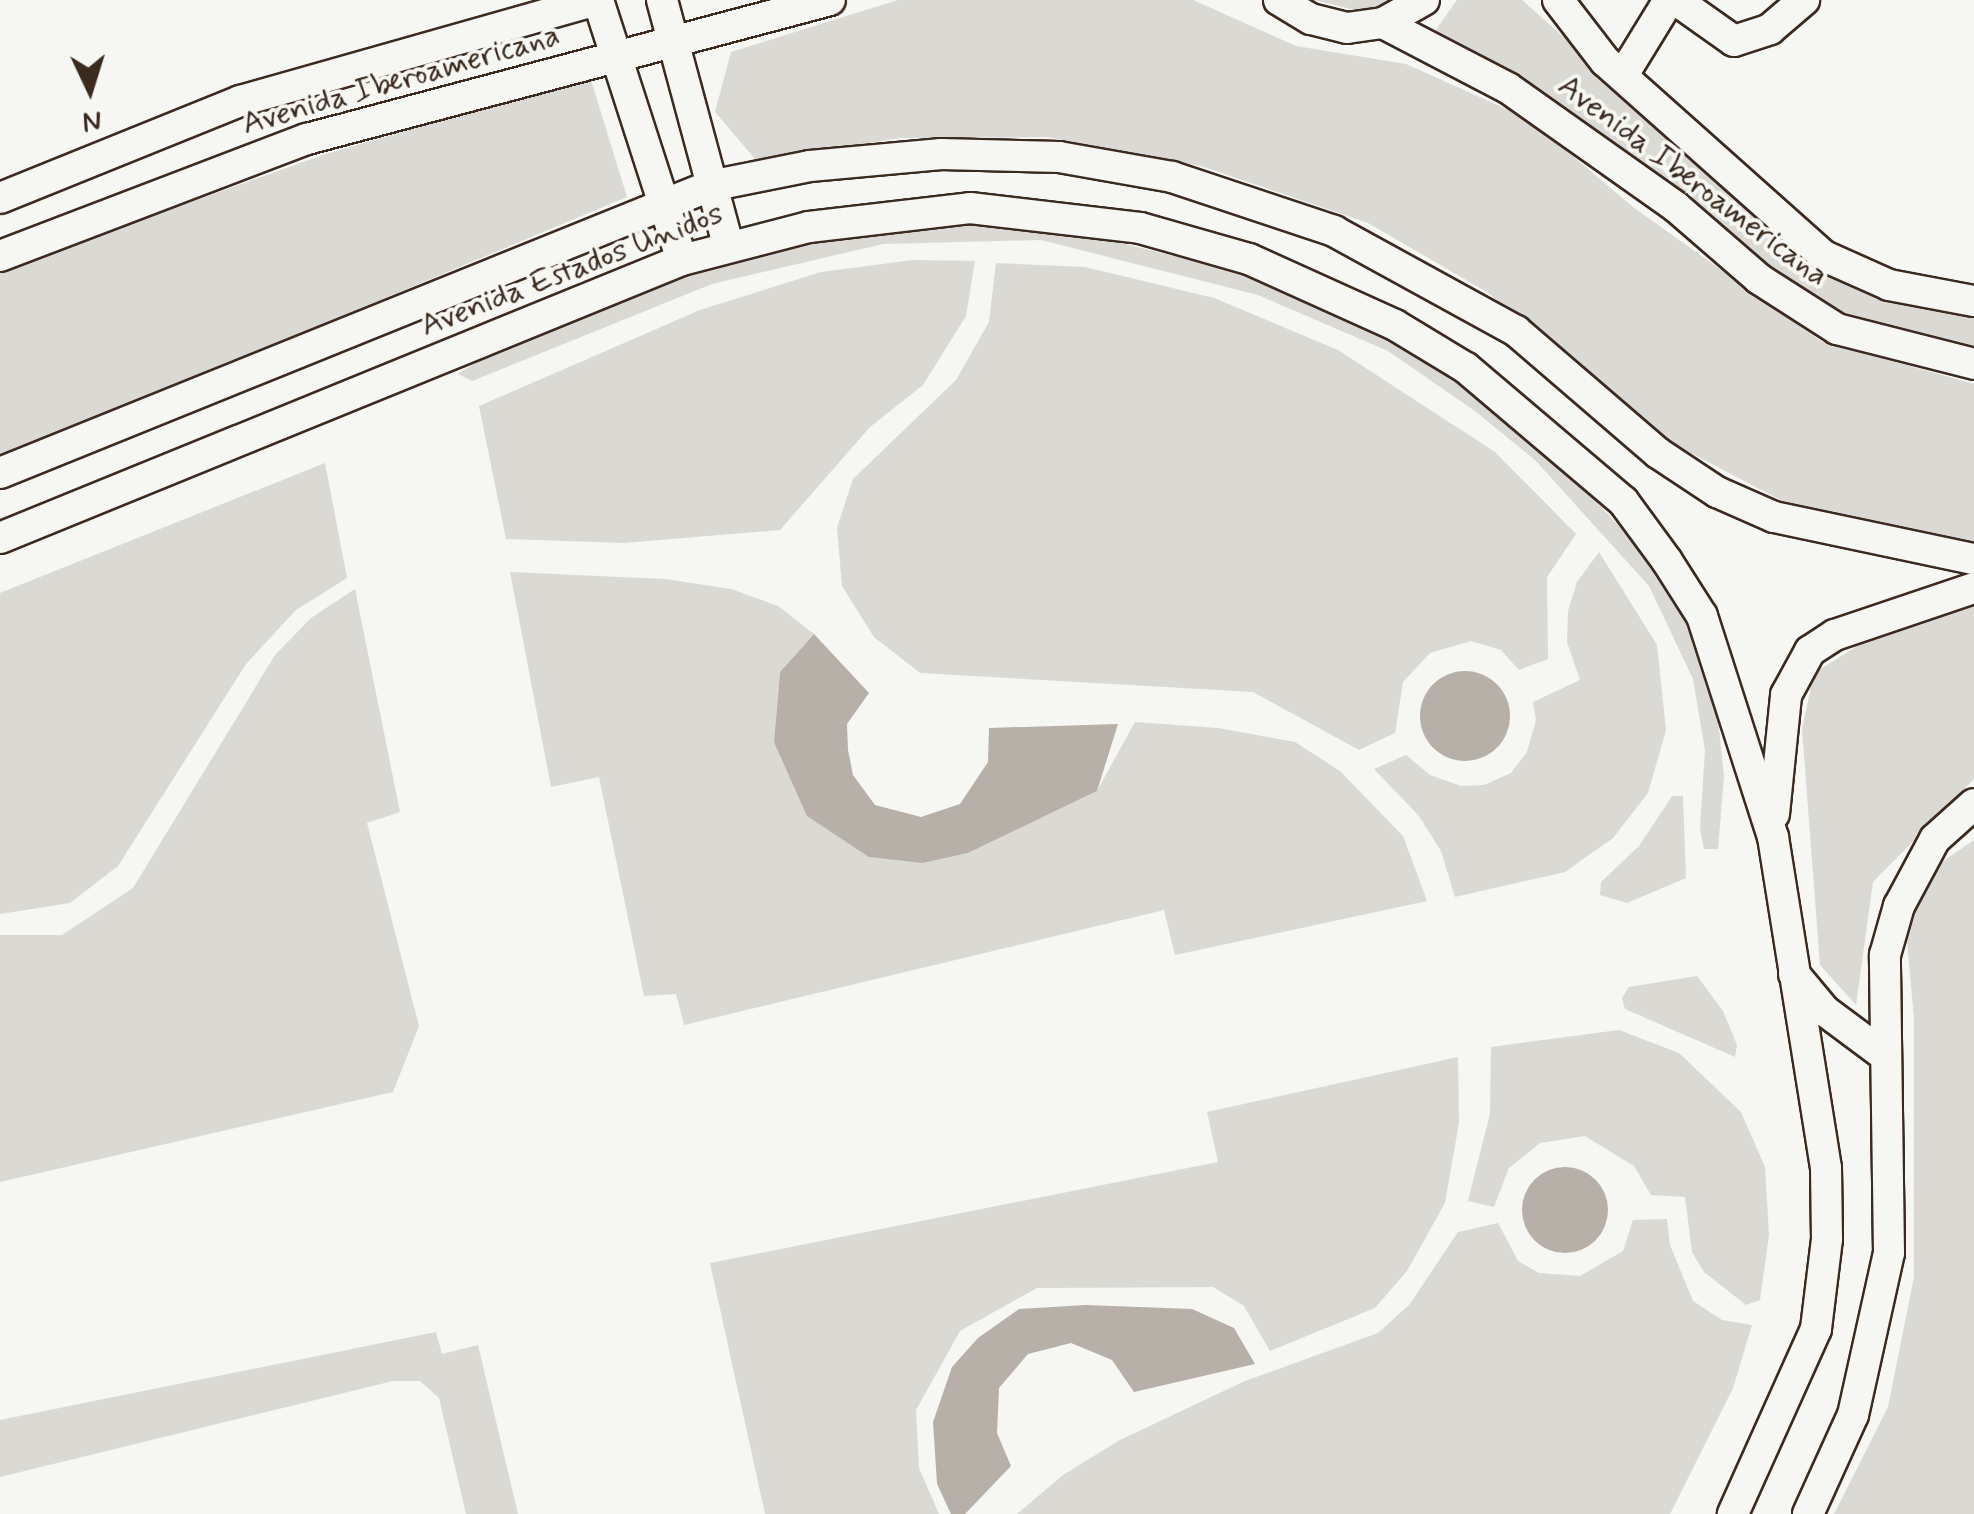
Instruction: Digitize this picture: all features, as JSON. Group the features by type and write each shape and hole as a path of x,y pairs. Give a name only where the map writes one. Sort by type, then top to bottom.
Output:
{"street":[{"path":"598,0 660,204 682,260"},
{"name":"Avenida Iberoamericana","path":"0,198 240,101 598,0"},
{"path":"662,0 728,244"},
{"name":"Avenida Iberoamericana","path":"0,256 307,139 830,0"},
{"path":"1278,0 1311,20 1346,28 1384,24 1424,0"},
{"name":"Avenida Iberoamericana","path":"1558,0 1623,75 1824,256 1889,285 1974,301"},
{"path":"1623,75 1668,0"},
{"path":"1676,0 1734,42 1770,29 1804,0"},
{"name":"Avenida Iberoamericana","path":"1384,24 1508,88 1676,207 1759,279 1838,329 1974,364"},
{"name":"Avenida Estados Unidos","path":"0,473 710,186 810,166 941,154 1059,157 1172,177 1334,231 1460,296 1516,330 1658,453 1717,492 1774,517 1974,559"},
{"name":"Avenida Estados Unidos","path":"0,538 728,244 970,208 1042,212 1140,228 1250,259 1395,325 1466,368 1623,500 1668,560 1702,616 1773,837 1826,1168 1827,1239 1816,1329 1733,1514"},
{"path":"1773,837 1786,695 1810,651 1835,635 1974,588"},
{"path":"1808,1514 1853,1415 1888,1253 1883,1054 1886,955 1899,906 1935,839 1974,804"},
{"path":"1794,974 1825,1010 1883,1054"}],"shaded area":[{"path":"898,0 1193,0 1296,46 1406,64 1529,119 1633,207 1821,341 1974,384 1974,542 1786,503 1668,441 1487,292 1368,223 1201,166 1047,137 901,138 756,160 715,112 731,52"},
{"path":"1314,0 1399,0 1359,11"},
{"path":"1457,0 1522,0 1827,272 1922,307 1974,312 1974,349 1897,339 1786,290 1639,167 1435,31"},
{"path":"590,77 627,197 0,459 0,270 323,155"},
{"path":"972,224 1071,231 1257,276 1412,349 1477,393 1577,481 1633,541 1689,628 1717,710 1724,776 1718,849 1704,849 1700,829 1705,750 1693,679 1649,586 1535,460 1475,411 1388,351 1258,295 1041,240 883,244 712,284 472,381 458,374 485,357 706,267 799,240"},
{"path":"913,260 975,261 966,316 923,385 870,427 780,530 624,543 506,539 479,406 700,310 821,272"},
{"path":"996,263 1085,267 1214,298 1338,350 1495,452 1576,534 1547,577 1548,659 1519,670 1501,650 1471,641 1430,653 1403,682 1395,733 1359,750 1253,692 920,673 874,637 842,586 837,528 853,479 956,380 989,322"},
{"path":"325,463 347,578 296,610 246,664 118,866 70,903 0,914 0,593"},
{"path":"1599,552 1657,645 1666,730 1648,793 1613,838 1565,872 1455,897 1441,851 1419,816 1374,769 1406,755 1430,775 1461,786 1484,785 1511,773 1527,752 1536,720 1533,702 1580,680 1567,642 1568,611 1577,582"},
{"path":"510,572 665,579 731,589 778,606 814,634 780,672 774,742 923,863 968,853 1097,791 1135,722 1218,728 1295,742 1340,771 1403,836 1427,901 1175,955 1164,910 684,1025 676,994 644,996 599,777 551,787"},
{"path":"355,589 400,812 367,823 419,1026 393,1092 0,1182 0,935 62,935 133,888 275,655 311,618"},
{"path":"1974,601 1974,779 1873,882 1856,1005 1820,965 1802,729 1814,673 1867,640"},
{"path":"814,634 869,693 847,724 848,750 853,775 875,805 921,817 960,804 988,762 989,728 1118,724 1097,791 968,853 923,863 869,857 807,816 774,742 780,672"},
{"path":"1465,671 1482,674 1497,684 1507,699 1507,733 1497,748 1482,758 1465,761 1448,758 1433,748 1423,733 1420,716 1423,699 1433,684 1448,674"},
{"path":"1672,796 1683,796 1686,878 1627,903 1600,895 1601,882 1639,846"},
{"path":"1974,840 1974,1514 1834,1514 1888,1407 1914,1277 1914,1019 1906,930 1933,868"},
{"path":"1697,976 1723,1011 1737,1045 1735,1057 1625,1009 1622,998 1629,987"},
{"path":"1619,1030 1679,1053 1741,1112 1765,1167 1769,1235 1760,1300 1746,1305 1704,1272 1692,1252 1685,1197 1651,1195 1634,1166 1585,1136 1540,1143 1509,1168 1494,1207 1468,1201 1490,1114 1491,1047"},
{"path":"1458,1057 1459,1123 1445,1203 1407,1271 1375,1308 1270,1351 1244,1306 1213,1287 1037,1288 960,1331 916,1410 919,1468 939,1514 765,1514 710,1263 1218,1162 1207,1112"},
{"path":"1565,1167 1589,1174 1601,1186 1608,1210 1601,1234 1589,1246 1565,1253 1541,1246 1529,1234 1522,1210 1529,1186 1541,1174"},
{"path":"1667,1219 1670,1245 1693,1301 1722,1320 1752,1325 1733,1388 1670,1514 1017,1514 1063,1475 1120,1440 1245,1381 1378,1333 1410,1304 1458,1232 1498,1223 1518,1261 1539,1273 1580,1276 1623,1251 1633,1220"},
{"path":"1086,1305 1192,1309 1234,1328 1255,1364 1134,1392 1112,1360 1071,1343 1028,1354 999,1388 997,1433 1011,1466 965,1514 951,1514 937,1484 933,1422 952,1367 978,1338 1019,1309"},
{"path":"436,1332 442,1354 478,1345 518,1514 466,1514 439,1398 420,1381 393,1381 0,1477 0,1420"}]}
